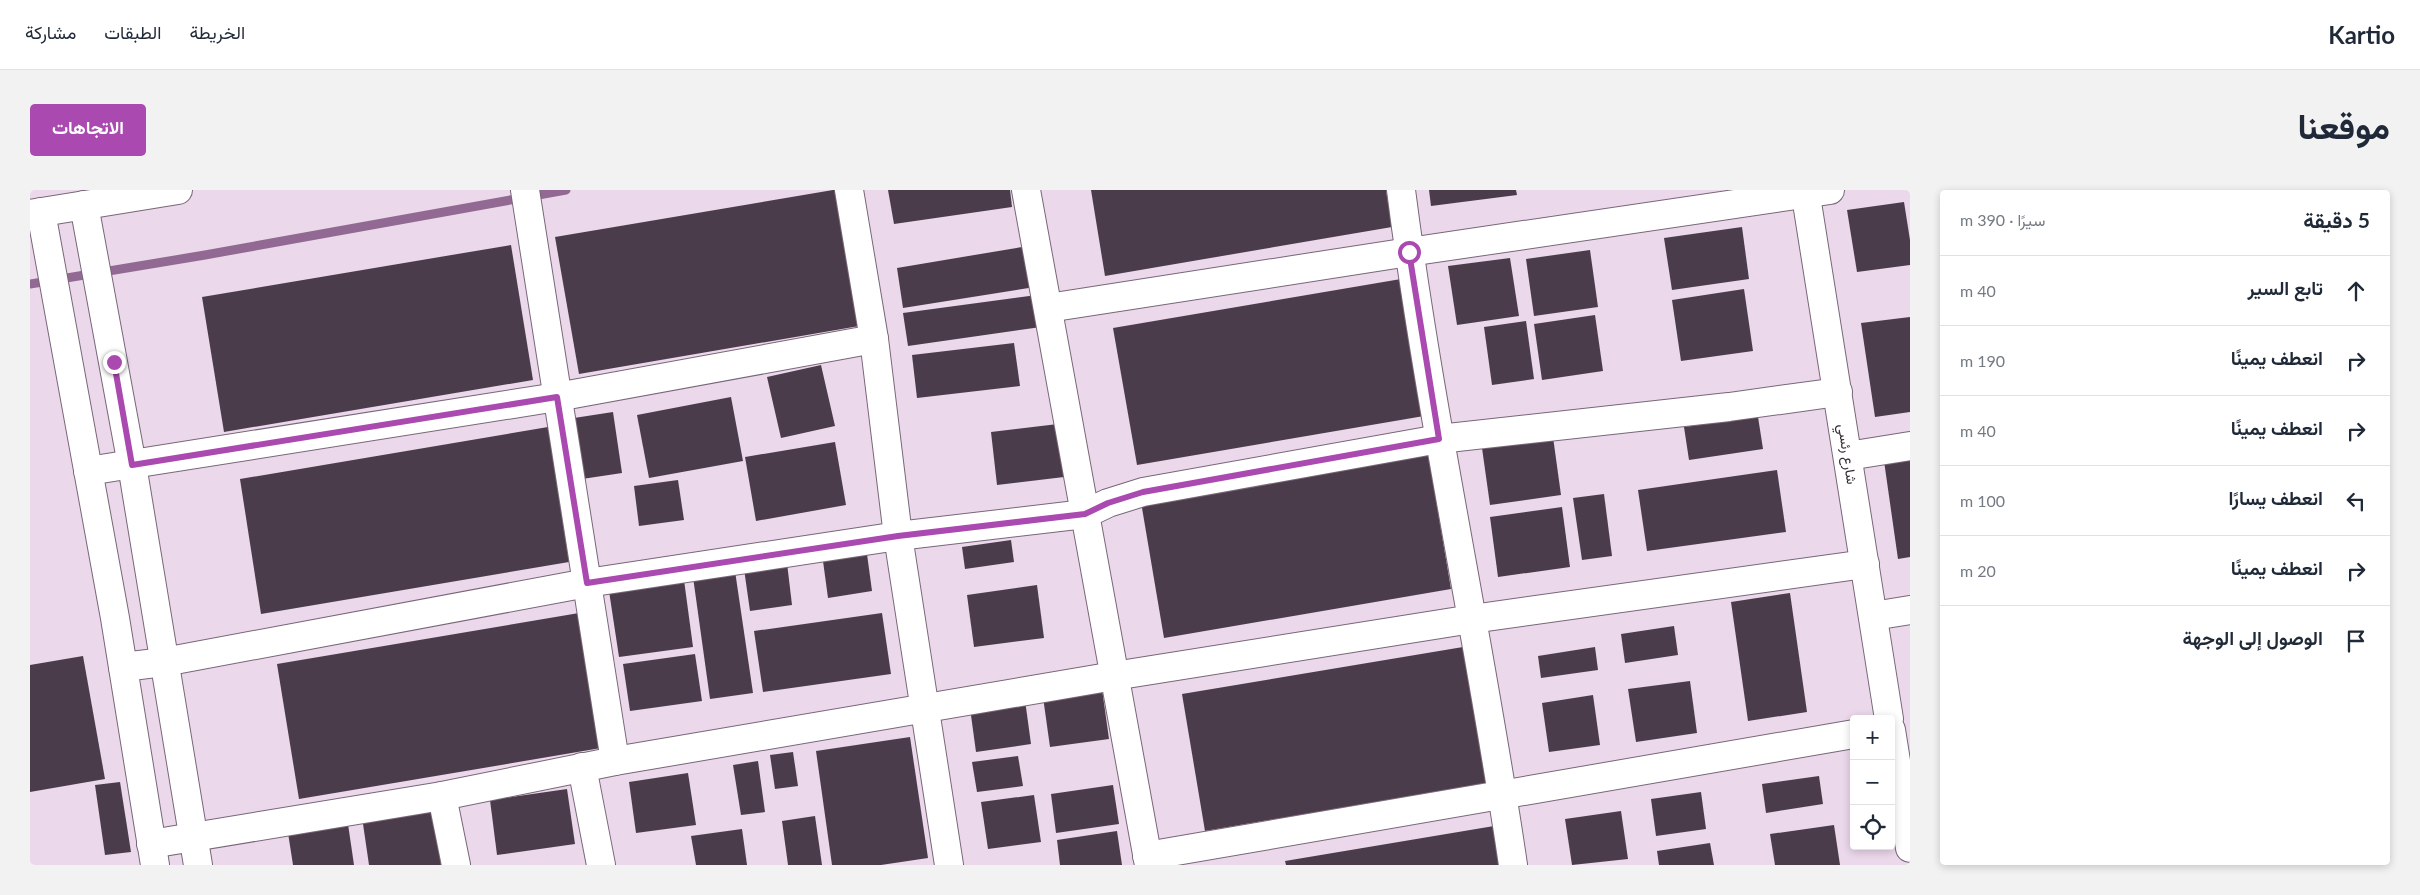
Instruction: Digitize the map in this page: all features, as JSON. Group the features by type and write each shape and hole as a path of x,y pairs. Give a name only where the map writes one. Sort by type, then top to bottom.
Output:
{"main road":[{"path":"178,190 35,213 88,471 123,667 153,855 193,837 442,796 615,760 1114,676 1472,619 1865,564"},
{"path":"525,190 615,760"},
{"path":"849,190 874,339 898,536 949,865"},
{"path":"1026,190 1148,861 1503,793 1850,735"},
{"path":"1401,190 1439,439 1503,793 1513,865"},
{"path":"1048,308 1814,191"},
{"name":"شارع رئسي","path":"1814,191 1838,392 1889,715"},
{"path":"84,206 132,465 198,865"},
{"path":"88,471 557,397 874,339"},
{"path":"123,667 164,662 587,583 898,536 1085,514 1108,503 1143,492 1439,439 1729,407 1838,392"},
{"path":"1848,456 1910,446"},
{"path":"1873,616 1910,610"},
{"path":"1895,740 1903,760 1910,848"},
{"path":"582,767 601,865"},
{"path":"442,796 456,865"}],"building":[{"path":"842,190 865,325 579,374 555,237"},
{"path":"888,190 1010,190 1012,207 894,224"},
{"path":"1091,190 1386,190 1392,227 1105,276"},
{"path":"1429,190 1516,190 1517,195 1431,206"},
{"path":"1904,202 1910,240 1910,265 1857,272 1847,210"},
{"path":"1742,227 1749,279 1672,290 1664,238"},
{"path":"511,245 533,380 224,432 202,297"},
{"path":"1028,246 1035,287 903,308 897,268"},
{"path":"1590,250 1598,307 1534,316 1526,259"},
{"path":"1510,258 1519,316 1457,325 1448,266"},
{"path":"1401,279 1424,416 1137,465 1113,328"},
{"path":"1744,289 1753,351 1681,361 1672,300"},
{"path":"1037,295 1041,327 908,346 903,313"},
{"path":"1595,315 1603,371 1542,380 1534,324"},
{"path":"1910,317 1910,412 1875,417 1861,323"},
{"path":"1526,321 1534,379 1492,385 1484,327"},
{"path":"1014,343 1020,386 917,398 912,355"},
{"path":"821,365 835,426 781,438 767,377"},
{"path":"731,397 743,461 649,478 637,415"},
{"path":"613,412 622,473 582,479 574,418"},
{"path":"1758,417 1763,449 1689,460 1684,427"},
{"path":"1058,424 1064,477 997,485 991,432"},
{"path":"548,427 569,562 261,614 240,479"},
{"path":"1553,437 1561,495 1490,505 1482,448"},
{"path":"835,442 846,505 756,521 745,457"},
{"path":"1428,453 1451,589 1164,638 1141,502"},
{"path":"1910,457 1910,557 1898,559 1884,461"},
{"path":"1777,470 1786,532 1647,551 1638,490"},
{"path":"678,480 684,520 639,526 634,486"},
{"path":"1604,494 1612,556 1582,560 1573,498"},
{"path":"1562,507 1570,567 1498,577 1490,517"},
{"path":"1011,540 1014,562 965,569 962,547"},
{"path":"867,554 872,591 828,598 823,561"},
{"path":"787,563 792,605 750,611 744,569"},
{"path":"735,571 753,693 710,699 693,577"},
{"path":"684,580 693,647 619,657 609,591"},
{"path":"1037,585 1044,638 974,647 967,595"},
{"path":"1790,593 1807,712 1748,721 1731,602"},
{"path":"585,612 607,747 299,799 277,664"},
{"path":"882,613 891,674 763,692 754,631"},
{"path":"1674,626 1678,655 1625,663 1621,634"},
{"path":"1469,646 1492,782 1205,831 1182,694"},
{"path":"1595,647 1598,670 1541,678 1538,656"},
{"path":"695,654 702,701 630,711 623,664"},
{"path":"83,656 105,779 30,792 30,665"},
{"path":"1690,681 1697,733 1636,742 1628,689"},
{"path":"1102,689 1109,739 1050,747 1043,697"},
{"path":"1593,695 1600,745 1549,752 1542,703"},
{"path":"1025,700 1031,744 976,752 970,708"},
{"path":"910,737 928,858 881,865 832,865 816,751"},
{"path":"793,752 798,786 775,789 770,755"},
{"path":"1018,756 1023,786 977,792 972,762"},
{"path":"758,761 765,812 741,815 733,765"},
{"path":"688,773 696,825 636,833 629,782"},
{"path":"1819,776 1823,804 1766,813 1762,784"},
{"path":"120,782 131,852 105,855 95,785"},
{"path":"1113,785 1119,824 1056,833 1051,794"},
{"path":"567,789 575,844 497,855 490,800"},
{"path":"1701,792 1706,829 1656,836 1651,799"},
{"path":"1034,795 1041,842 988,849 981,802"},
{"path":"433,807 441,865 369,865 362,817"},
{"path":"1621,811 1628,859 1572,865 1565,819"},
{"path":"815,816 822,865 788,865 782,821"},
{"path":"348,824 354,865 293,865 288,833"},
{"path":"1500,825 1507,865 1286,865 1285,861"},
{"path":"1834,825 1840,865 1775,865 1770,834"},
{"path":"742,829 747,865 696,865 691,836"},
{"path":"1117,831 1122,865 1060,865 1057,840"},
{"path":"1710,843 1714,865 1659,865 1657,851"}],"waterway":[{"path":"30,284 205,255 566,190"}],"route":[{"path":"114,362 132,465 557,397 587,583 898,536 1085,514 1108,503 1143,492 1439,439 1409,252"}]}
